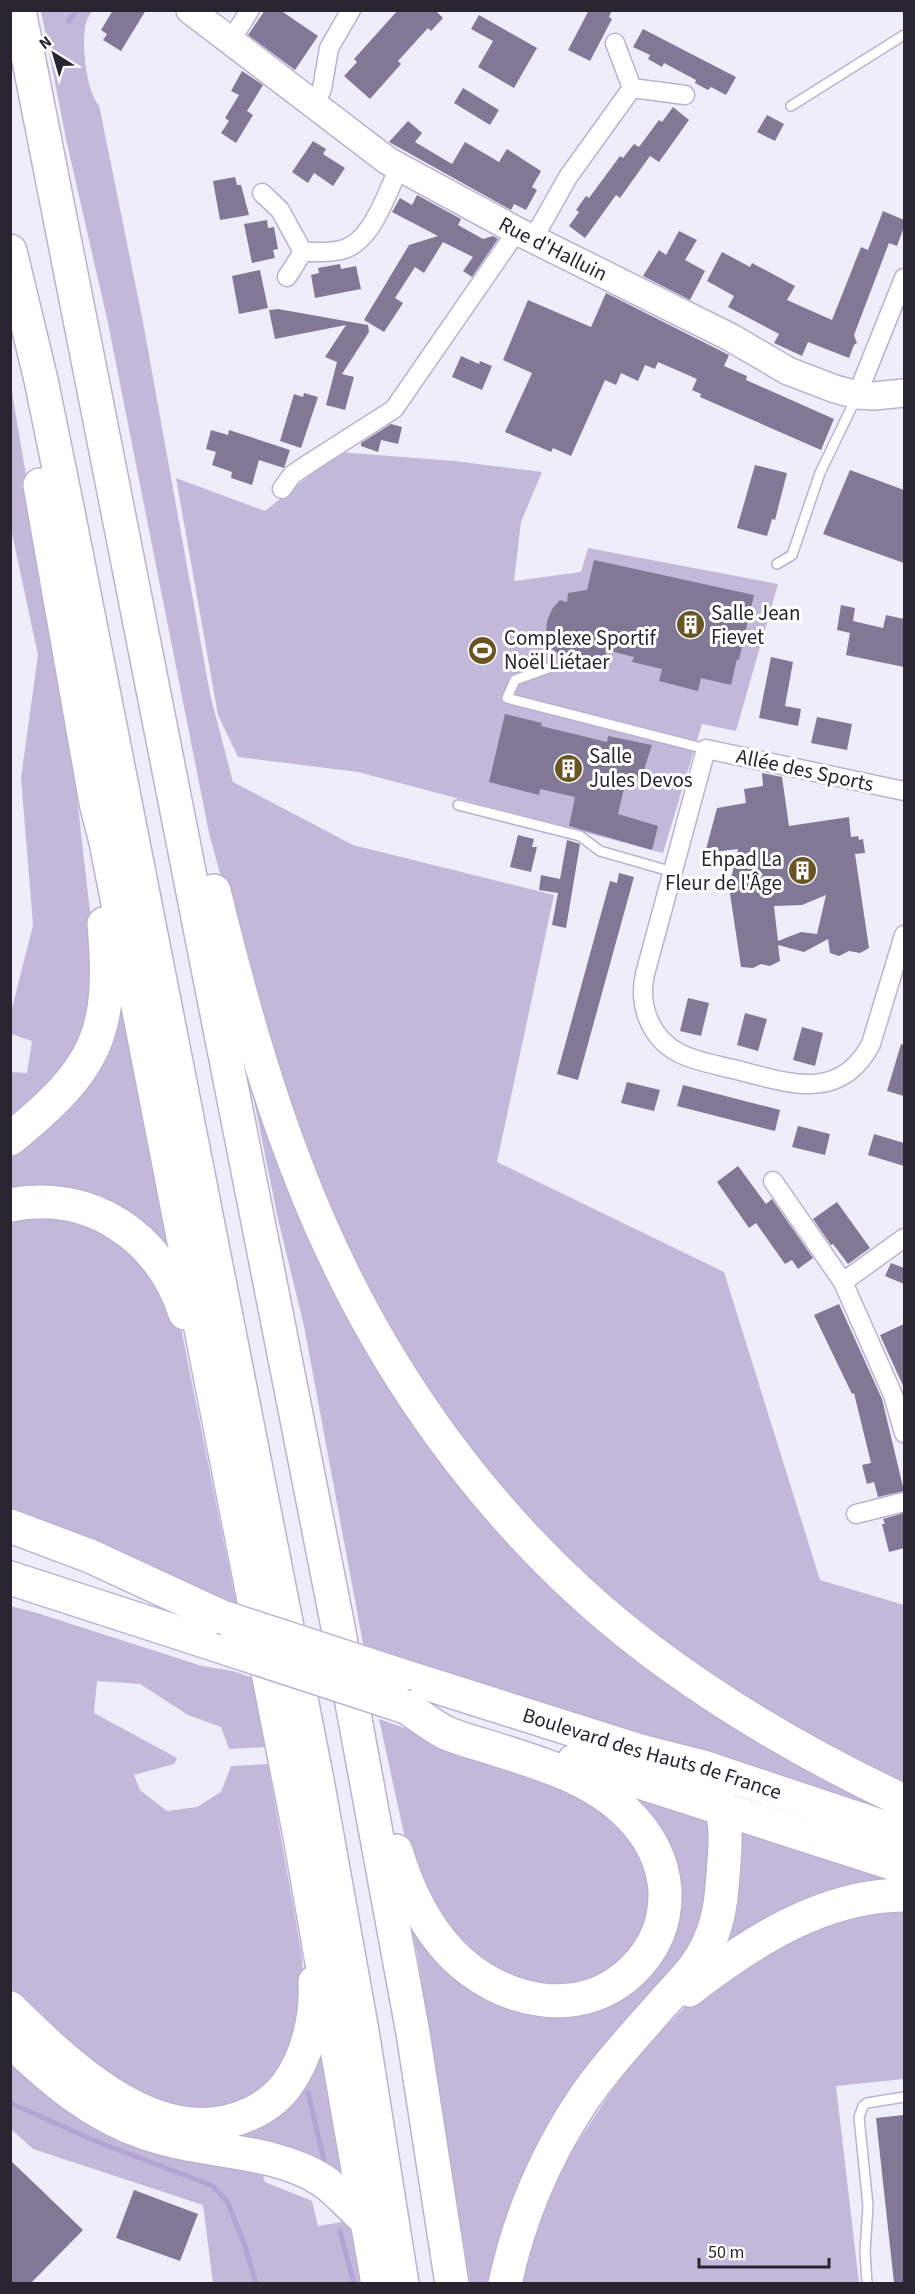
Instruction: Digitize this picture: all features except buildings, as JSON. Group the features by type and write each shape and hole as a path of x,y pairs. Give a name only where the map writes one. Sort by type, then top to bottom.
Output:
{"highway":[{"path":"19,10 359,1739 413,2033 452,2283"},
{"path":"10,251 41,380 312,1757 368,2065 402,2283"},
{"path":"10,321 96,803 106,842 299,1832 378,2283"},
{"path":"131,583 170,710 242,997 290,1149 339,1266 410,1391 465,1466 501,1510 562,1576 600,1609 674,1667 754,1720 821,1759 904,1801"},
{"path":"10,1139 54,1102 69,1085 81,1070 99,1032 105,1008 107,984 100,880 92,823 96,803"},
{"path":"10,1205 50,1201 72,1204 111,1219 144,1245 171,1278 186,1316 244,1548"},
{"path":"10,1526 90,1556 222,1617 403,1691 444,1731 557,1771 601,1792 626,1812 644,1832 655,1851 662,1873 665,1894 664,1915 651,1948 636,1967 616,1984 595,1995 570,2001 533,1999 506,1991 472,1972 451,1953 425,1917 409,1888 395,1848 380,1784 359,1739"},
{"path":"10,1549 222,1617"},
{"path":"10,1578 229,1649"},
{"path":"10,1593 133,1631 229,1649 403,1691"},
{"name":"Boulevard des Hauts de France","path":"403,1691 703,1767 904,1834"},
{"name":"Boulevard des Hauts de France","path":"403,1691 723,1809 904,1867"},
{"path":"505,2283 522,2220 550,2156 588,2094 613,2061 698,1963 712,1935 721,1900 726,1825 723,1809 711,1789 697,1776 640,1751"},
{"path":"10,2008 42,2040 102,2088 132,2106 158,2116 199,2125 222,2123 247,2116 266,2106 281,2092 300,2063 308,2042 314,2014 315,1977 302,1878 299,1832"},
{"path":"639,2031 729,1960 782,1929 816,1913 852,1902 879,1896 904,1895"},
{"path":"10,2040 79,2100 120,2124 146,2134 281,2163 302,2170 321,2179 337,2191 366,2220"}],"main road":[{"name":"Rue d'Halluin","path":"190,10 399,168 525,235 730,337 788,371 857,395 904,393"},
{"name":"Rue d'Halluin","path":"205,10 231,40"}],"street":[{"path":"231,40 250,10"},
{"path":"315,104 322,89 329,48 351,10"},
{"path":"615,43 632,88"},
{"path":"632,88 686,95"},
{"path":"282,489 292,475 394,409 632,88"},
{"path":"303,252 343,250 358,241 371,226 399,168"},
{"path":"262,193 280,210 303,252"},
{"path":"287,277 303,252"},
{"path":"857,395 904,278"},
{"path":"706,749 645,974 642,993 652,1028 665,1042 681,1054 789,1083 812,1085 834,1080 853,1068 872,1044 901,961 904,935"},
{"name":"Allée des Sports","path":"706,749 904,791"},
{"path":"773,1181 843,1282 903,1422"},
{"path":"843,1282 904,1238"},
{"path":"856,1514 904,1502"}],"lane":[{"path":"791,106 904,35"},
{"path":"777,564 792,555 820,473 857,395"},
{"path":"551,667 515,680 507,698 706,749"},
{"path":"458,805 580,836 600,851 673,872"},
{"path":"867,2283 865,2251 868,2206 860,2110 867,2103 904,2097"}],"shaded area":[{"path":"41,11 92,11 86,21 85,31 84,53 88,78 99,105 143,322 210,694 233,782 353,845 554,895 497,1162 724,1272 820,1580 904,1605 904,1786 863,1766 708,1676 602,1593 524,1520 435,1404 375,1307 322,1197 253,997 209,833 108,323 66,139"},
{"path":"10,380 70,737 98,981 82,1046 11,1125 11,1072 27,1073 32,1041 11,1034 10,1016 33,925 21,778 38,655 11,529"},
{"name":"Complexe Sportif Noël Liétaer","path":"339,452 454,461 542,472 521,522 514,581 581,572 588,548 778,584 736,731 702,724 663,853 358,772 238,757 218,715 176,478 265,511"},
{"path":"116,998 125,998 173,1241 157,1246 11,1197 10,1150"},
{"path":"248,1071 485,1511 904,1813 904,1822 364,1649 304,1326 278,1219"},
{"path":"59,1216 106,1229 141,1258 180,1323 237,1607 11,1513 11,1219"},
{"path":"10,1606 202,1666 233,1671 256,1679 267,1747 229,1749 221,1727 188,1715 140,1684 97,1681 94,1713 177,1758 174,1764 134,1775 140,1790 167,1811 197,1807 221,1792 231,1766 268,1764 302,1956 304,1998 295,2046 258,2095 237,2106 174,2110 95,2067 11,1988"},
{"path":"379,1719 490,1758 601,1806 642,1852 652,1882 652,1913 624,1962 585,1985 522,1986 485,1965 441,1919 406,1843"},
{"path":"624,1792 716,1821 704,1929 493,2283 470,2283 417,1953 408,1915 543,2011 671,1930"},
{"path":"739,1829 903,1882 726,1943"},
{"path":"904,1906 904,2079 836,2086 859,2283 522,2284 528,2258 549,2199 574,2148 608,2096 645,2047 686,2006 734,1970 832,1919"},
{"path":"319,2037 353,2183 211,2134"},
{"path":"11,2059 262,2172 265,2182 312,2201 318,2226 348,2221 363,2283 213,2283 203,2205 33,2149 11,2129"}],"waterway":[{"path":"69,21 77,10"},
{"path":"308,2093 325,2165"},
{"path":"10,2103 98,2142 213,2186 228,2203 245,2246 256,2284"},
{"path":"340,2231 354,2284"}],"place":[{"name":"Salle Jean Fievet","path":"690,625"},
{"name":"Complexe Sportif Noël Liétaer","path":"483,650"},
{"name":"Salle Jules Devos","path":"568,768"},
{"name":"Ehpad La Fleur de l'Âge","path":"803,871"}]}
